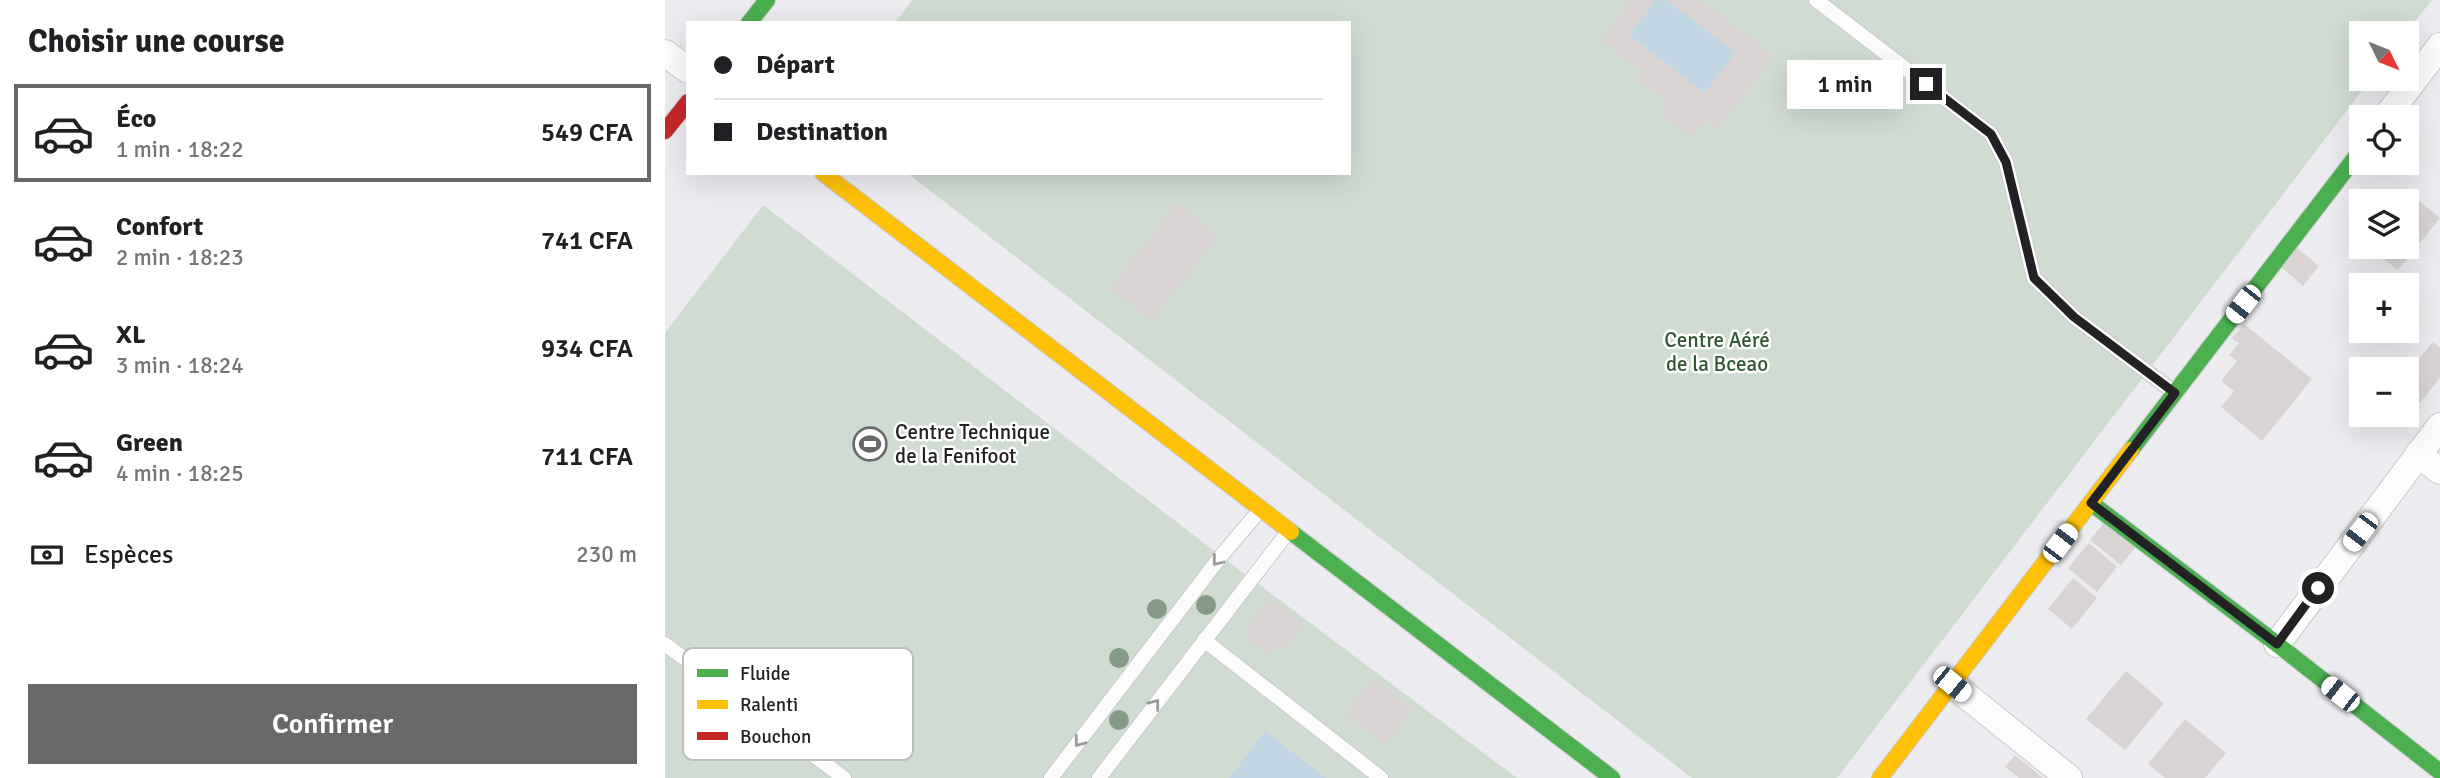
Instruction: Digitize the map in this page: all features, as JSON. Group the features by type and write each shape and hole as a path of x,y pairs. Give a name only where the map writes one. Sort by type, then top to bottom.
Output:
{"street":[{"path":"751,21 767,0"},
{"path":"2395,105 2440,46"},
{"path":"665,53 686,69"},
{"path":"665,131 686,105"},
{"path":"1880,778 2349,166"},
{"path":"826,175 1612,778"},
{"path":"2277,644 2440,426"},
{"path":"2418,454 2440,471"},
{"path":"2091,503 2440,772"},
{"path":"1952,684 2069,778"}],"lane":[{"path":"1816,0 1991,134 2006,162 2034,278 2074,317 2175,393"},
{"path":"1051,778 1212,567 1261,509"},
{"path":"1099,778 1289,531"},
{"path":"1204,640 1381,778"},
{"path":"665,644 683,657"},
{"path":"820,760 844,778"}],"green space":[{"name":"Centre Aéré de la Bceao","path":"912,0 2432,0 2415,21 2349,21 2349,91 2362,91 1837,778 1692,778 910,175 1351,175 1351,21 896,21"},
{"name":"Centre Technique de la Fenifoot","path":"763,205 1221,556 1517,778 665,778 665,333"}],"water":[{"path":"1656,0 1667,0 1736,53 1705,93 1629,35"},
{"path":"1265,731 1326,778 1229,778"}],"building":[{"path":"1631,0 1656,0 1629,35 1705,93 1736,53 1667,0 1700,0 1774,56 1718,130 1705,120 1691,138 1660,115 1669,103 1637,79 1643,72 1601,41"},
{"path":"2419,201 2440,218 2419,244"},
{"path":"1178,203 1219,236 1152,321 1110,288"},
{"path":"2297,248 2319,266 2303,286 2281,267"},
{"path":"2384,259 2407,259 2398,270"},
{"path":"2244,324 2312,379 2262,441 2221,407 2234,391 2221,381 2237,361 2229,355 2239,343 2232,338"},
{"path":"2433,342 2440,348 2440,378 2419,404 2419,359"},
{"path":"2104,523 2135,548 2121,565 2090,540"},
{"path":"2089,543 2117,567 2097,592 2068,568"},
{"path":"2073,578 2097,598 2072,629 2048,609"},
{"path":"1269,598 1303,624 1281,653 1274,647 1267,655 1245,638 1252,630 1246,626"},
{"path":"2126,671 2164,703 2125,750 2086,719"},
{"path":"1373,678 1413,709 1385,745 1345,714"},
{"path":"2185,719 2226,753 2205,778 2165,778 2148,764"},
{"path":"2015,755 2043,778 2019,778 2005,767"}],"traffic: fast":[{"path":"751,21 767,0"},
{"path":"2131,450 2349,166"},
{"path":"2091,503 2440,772"},
{"path":"1291,532 1612,778"}],"traffic: slow":[{"path":"826,175 1291,532"},
{"path":"1880,778 2131,450"}],"traffic: jam":[{"path":"665,131 686,105"}],"place":[{"name":"Centre Technique de la Fenifoot","path":"870,444"}],"route":[{"path":"1926,84 1991,134 2006,162 2034,278 2074,317 2175,393 2091,503 2277,644 2318,588"}]}
